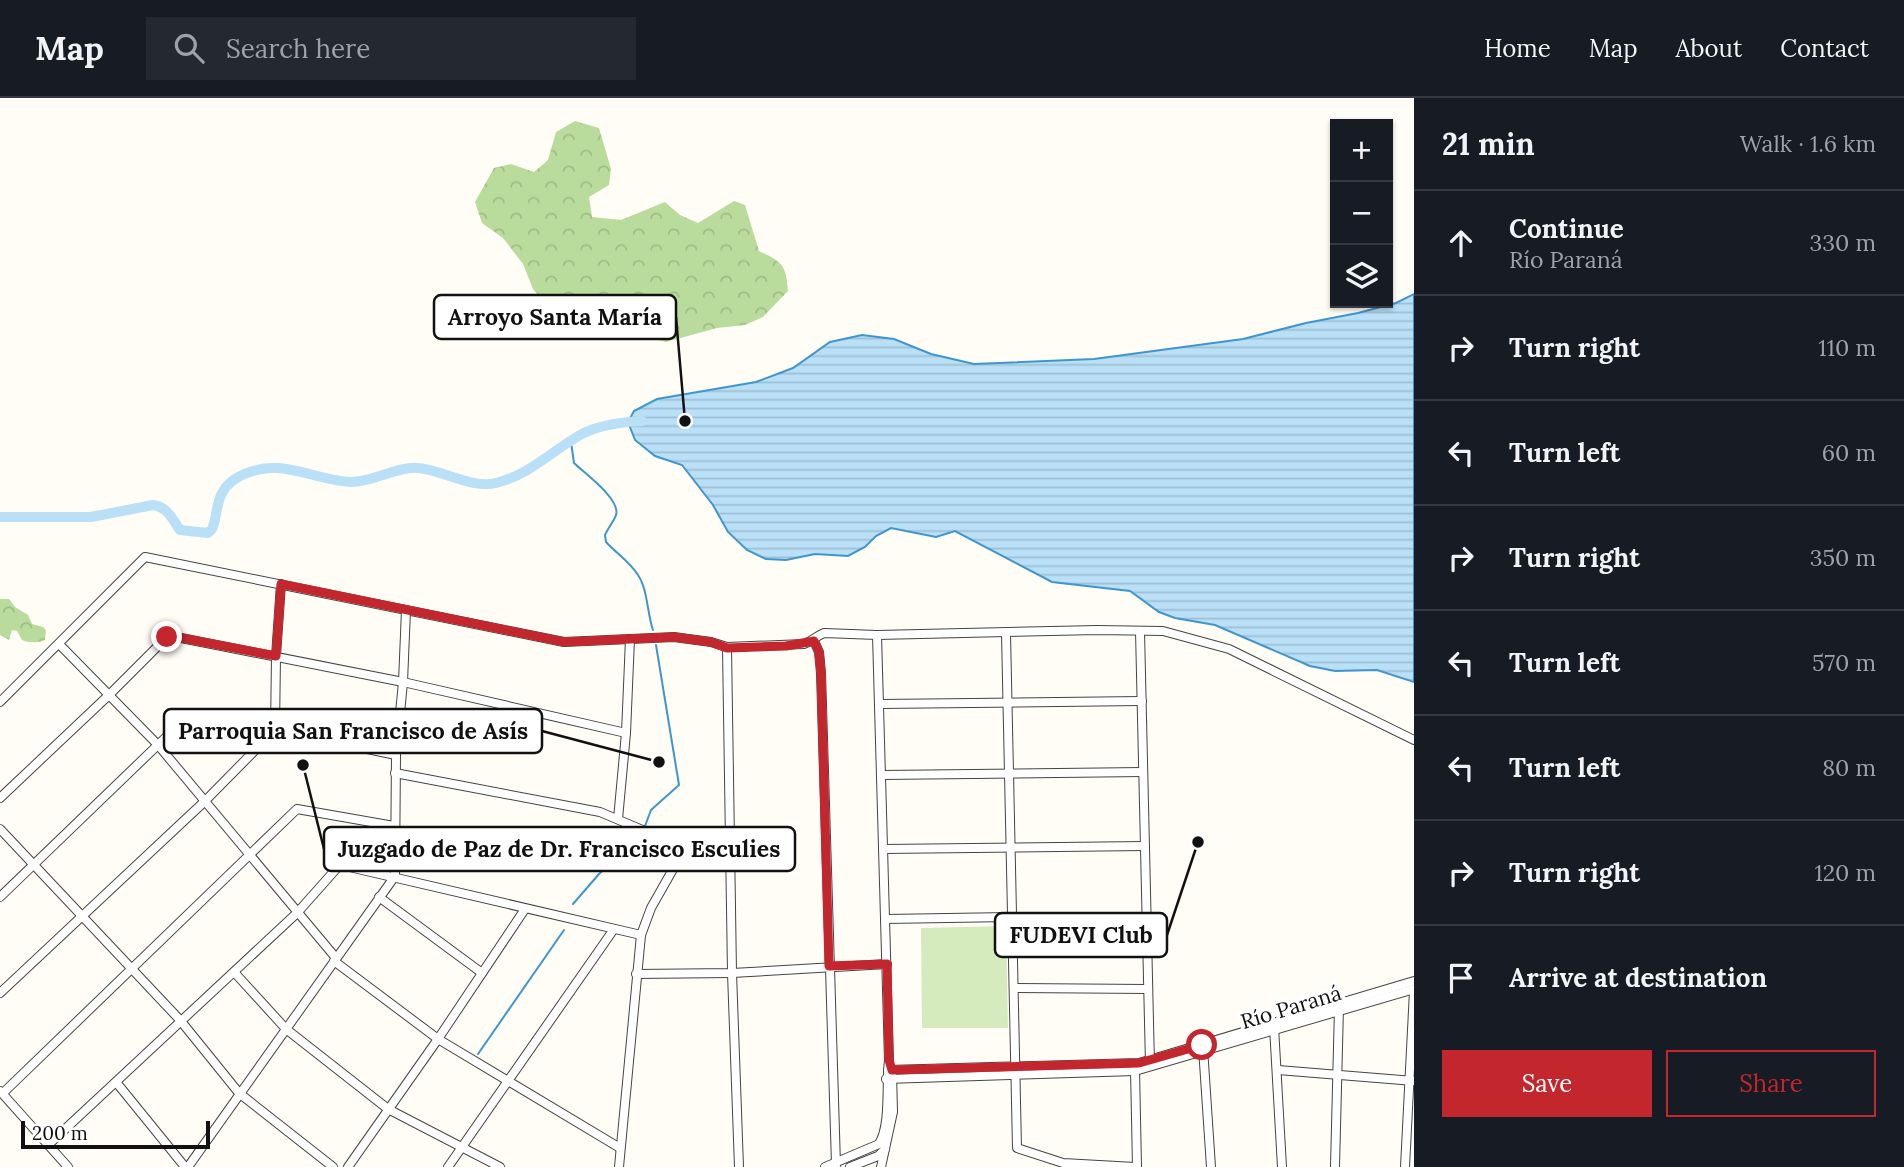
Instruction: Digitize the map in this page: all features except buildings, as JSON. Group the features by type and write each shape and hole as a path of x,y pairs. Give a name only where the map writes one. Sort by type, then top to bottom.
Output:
{"street":[{"path":"0,702 145,557 564,642 686,638 727,648 786,646 814,641 824,633 877,635 1163,631 1229,649 1414,740"},
{"path":"0,993 204,802 275,730 281,584"},
{"path":"116,1082 186,1167 395,876 395,773 406,611"},
{"path":"1140,631 1150,1065"},
{"path":"1006,633 1017,1148 1063,1163 1136,1167 1135,1067"},
{"path":"877,635 892,1112 881,1167"},
{"path":"0,798 171,636 403,682 626,733"},
{"path":"618,819 626,733 630,639"},
{"path":"814,641 819,652 821,673 836,1165"},
{"path":"59,644 158,745 251,854 335,959 438,1040 620,1148"},
{"path":"727,648 729,849 739,1167"},
{"path":"878,704 1142,701"},
{"path":"0,897 190,714 396,755"},
{"path":"881,775 1143,772"},
{"path":"395,773 600,812 685,848 729,849"},
{"path":"68,1167 1,1092 298,809 394,826"},
{"path":"0,829 180,1020 239,1093 334,1167"},
{"path":"883,849 1145,846"},
{"path":"619,1167 641,935 651,908 685,848"},
{"path":"48,1145 297,913 337,868 345,866 395,876 641,935"},
{"path":"379,897 482,974"},
{"path":"348,1167 438,1040 525,909"},
{"path":"885,919 1010,917 1147,920"},
{"path":"448,1167 614,929"},
{"path":"636,974 732,973 887,964"},
{"path":"234,972 286,1029 388,1109 500,1167"},
{"path":"1405,1167 1412,1082 1414,986"},
{"name":"Río Paraná","path":"890,1074 1150,1065 1414,986"},
{"path":"1015,988 1148,989"},
{"path":"1335,1167 1339,1007"},
{"path":"1274,1027 1282,1167"},
{"path":"1203,1049 1211,1167"},
{"path":"1278,1070 1412,1082"},
{"path":"825,1167 836,1165 879,1144 884,1137 890,1074"},
{"path":"850,1167 878,1156 885,1149"},
{"path":"1274,1167 1288,1167"}],"green space":[{"path":"575,121 599,128 611,169 609,185 589,197 592,217 621,220 665,202 680,215 698,223 734,201 745,205 759,251 773,258 784,269 788,291 763,317 745,325 717,328 666,342 611,327 580,331 558,318 533,289 523,264 503,238 482,223 475,202 494,168 511,164 534,172 548,160 556,132"},
{"path":"0,599 9,599 15,607 28,615 32,624 43,627 46,630 45,640 25,641 17,631 12,630 9,640 0,635"},
{"path":"1006,926 1008,1028 922,1028 921,928"}],"water":[{"path":"1414,294 1414,682 1377,670 1335,671 1310,666 1215,625 1175,618 1159,612 1130,591 1052,582 955,531 936,537 891,528 848,556 815,554 786,560 766,559 747,550 728,532 713,505 682,465 655,456 635,440 628,422 634,411 657,399 756,382 793,368 830,342 862,335 894,339 931,354 974,364 1094,359 1243,339 1377,308 1393,308 1393,304"}],"waterway":[{"path":"0,517 91,517 153,505 166,511 180,530 208,533 212,529 220,497 226,487 238,477 254,471 286,469 351,482 368,480 402,469 418,468 477,483 496,483 530,469 570,441 594,429 642,421"},
{"path":"571,442 574,463 608,494 613,502 616,515 605,535 606,542 638,575 646,595 653,630"},
{"path":"645,826 651,810 679,785 656,645"},
{"path":"573,904 599,874 641,836"},
{"path":"478,1054 564,930"}],"place":[{"name":"Arroyo Santa María","path":"685,421"},
{"name":"Parroquia San Francisco de Asís","path":"659,762"},
{"name":"Juzgado de Paz de Dr. Francisco Esculies","path":"303,765"},
{"name":"FUDEVI Club","path":"1198,842"}],"route":[{"path":"167,637 276,656 281,584 564,642 674,637 711,642 727,648 786,646 814,641 819,652 821,673 829,966 887,964 889,1060 892,1070 1139,1063 1202,1045"}]}
